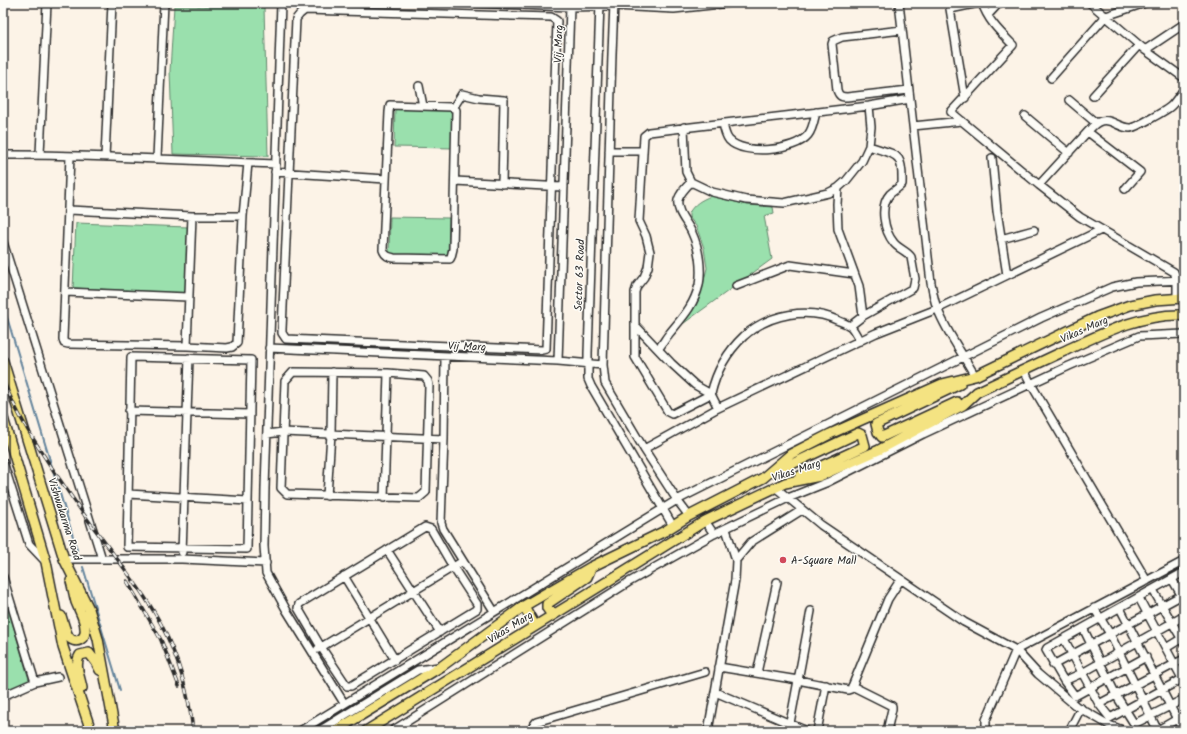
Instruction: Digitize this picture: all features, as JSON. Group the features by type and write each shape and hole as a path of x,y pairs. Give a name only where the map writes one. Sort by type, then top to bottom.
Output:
{"main road":[{"name":"Vikas Marg","path":"335,731 442,666 524,606 591,567 665,531 689,516 763,478 791,454 830,434 942,384 975,376 1097,317 1130,305 1154,300 1180,299"},
{"name":"Vikas Marg","path":"366,731 705,521 785,483 820,476 879,450 963,405 977,392 1103,333 1134,322 1159,316 1184,315"},
{"name":"Vishwakarma Road","path":"3,361 66,564 89,609 98,639 115,730"},
{"path":"975,376 876,424 878,432 882,437 977,392"},
{"path":"3,418 46,562 63,648 91,731"},
{"path":"763,478 858,433 862,435 865,446 785,483"},
{"path":"52,598 61,615 68,636 72,640 76,641 82,639 86,629 76,601 66,564"},
{"path":"556,613 548,610 546,606 547,604 587,576 591,567"},
{"path":"524,606 535,626"},
{"path":"85,713 84,694 77,667 77,660 80,655 89,653 93,657 105,680"}],"street":[{"path":"40,154 47,3"},
{"path":"105,156 112,3"},
{"path":"157,158 164,3"},
{"path":"281,3 269,348 264,546 266,573 287,611 344,703"},
{"path":"472,3 570,7 600,5 673,6 730,3"},
{"path":"899,3 931,283 937,309 975,376"},
{"path":"965,98 950,9 979,3"},
{"path":"982,3 995,28 1013,45 951,112 1080,217 1170,268 1180,280 1180,299"},
{"path":"988,15 999,3"},
{"path":"1090,3 1142,48 1184,78"},
{"path":"1051,78 1106,16 1145,3"},
{"name":"Sector 63 Road","path":"600,5 588,378 591,386 673,526"},
{"path":"614,5 603,365 605,383 644,449 689,516"},
{"name":"Vij Marg","path":"269,348 558,361 570,7"},
{"path":"305,10 551,17 557,21 552,187 546,349 299,340 286,338 282,334 296,19 305,10"},
{"path":"1093,96 1142,48 1184,24"},
{"path":"902,30 842,37 833,41 832,44 837,90 838,94 847,97 909,90"},
{"path":"420,86 423,106"},
{"path":"1039,185 1096,123 1106,121 1129,128 1136,126 1170,107 1184,89"},
{"path":"453,108 462,94 478,98 504,100 502,184"},
{"path":"860,341 850,326 832,317 817,313 796,314 775,318 759,325 744,336 721,364 714,381 711,394 680,411 672,414 668,412 635,357 634,292 646,272 650,252 646,236 639,221 644,136 649,132 684,127 869,106 910,99"},
{"path":"1069,100 1096,123"},
{"path":"390,105 396,105 453,108 455,108 457,112 451,257 450,259 446,259 394,258 387,256 383,250 389,107 390,105"},
{"path":"684,127 686,172 691,182 712,192 746,200 784,203 828,193 838,188 846,181 862,161 869,146 871,127 869,106"},
{"path":"723,123 727,136 735,145 752,150 767,150 792,144 807,136 812,130 816,112"},
{"path":"1025,116 1069,153"},
{"path":"913,126 962,121"},
{"path":"1088,132 1140,172 1125,190"},
{"path":"850,326 863,316 913,288 915,279 911,257 895,244 889,236 884,214 886,200 890,194 902,184 902,165 900,159 896,155 869,146"},
{"path":"609,151 643,151"},
{"path":"3,155 40,154 105,156 248,163 276,168 289,174 386,179"},
{"path":"70,156 64,343 228,348 237,343 248,163"},
{"path":"992,158 1001,239 1007,276"},
{"path":"455,181 564,187"},
{"path":"658,349 684,318 690,308 698,285 699,260 697,248 692,233 678,205 680,196 691,182"},
{"path":"838,188 838,229 858,286 863,316"},
{"path":"68,210 192,216 244,216"},
{"path":"187,346 192,216"},
{"path":"1001,239 1034,230"},
{"path":"644,449 718,408 876,333 937,309 1101,230"},
{"path":"3,242 102,559"},
{"path":"736,286 790,266 854,274"},
{"path":"300,731 677,500 964,355 1041,318 1112,287 1136,282 1180,280"},
{"path":"65,292 188,297"},
{"path":"635,325 695,385 711,394 718,408"},
{"path":"392,731 628,582 714,534 788,498 828,482 923,434 1139,336 1184,334"},
{"path":"445,356 441,523 443,529 494,611"},
{"path":"130,357 189,358 251,360 247,550 127,547 130,357"},
{"path":"182,559 189,358"},
{"path":"558,361 603,365"},
{"path":"1024,370 1147,581"},
{"path":"293,372 388,373 424,376 428,380 426,492 419,498 287,494 281,488 285,381 293,372"},
{"path":"327,496 331,434 332,372"},
{"path":"384,498 388,373"},
{"path":"129,411 250,414"},
{"path":"267,434 283,432 444,439"},
{"path":"3,462 29,544 46,562"},
{"path":"776,488 821,525 964,622 1016,650 1038,674 1076,706 1109,725 1125,731"},
{"path":"128,494 248,501"},
{"path":"736,560 751,542 802,510"},
{"path":"705,521 714,534"},
{"path":"425,527 431,529 477,604 477,609 351,686 347,686 321,647 298,608 299,604 387,550 425,527"},
{"path":"708,731 735,580 736,560 726,529"},
{"path":"387,550 440,632"},
{"path":"66,564 102,559 182,559 266,563"},
{"path":"312,652 463,561"},
{"path":"986,731 986,720 1016,650 1184,561"},
{"path":"1146,658 1075,696 1064,681 1046,650 1047,648 1184,572"},
{"path":"344,576 394,660"},
{"path":"3,577 35,682"},
{"path":"720,668 798,680 848,690 851,689 888,599 901,579"},
{"path":"1054,664 1183,596 1172,579"},
{"path":"757,673 777,582"},
{"path":"1153,590 1183,640 1166,648"},
{"path":"1064,639 1099,704 1110,718 1183,680 1138,598"},
{"path":"1094,608 1110,634 1158,730 1181,717"},
{"path":"1120,608 1130,624 1170,705 1181,717 1183,731"},
{"path":"790,723 811,611"},
{"path":"1064,681 1082,673 1184,616"},
{"path":"1083,628 1116,695 1134,722 1136,723 1184,699"},
{"path":"1099,704 1184,659"},
{"path":"319,731 418,670 442,666"},
{"path":"532,731 536,722 705,672"},
{"path":"3,696 35,682 58,677"},
{"path":"816,731 826,686"},
{"path":"852,686 892,706 887,731"},
{"path":"433,690 440,702"},
{"path":"715,692 807,731"},
{"path":"1069,731 1081,708"}],"green space":[{"path":"174,6 264,7 268,156 173,154 170,71"},
{"path":"395,108 455,110 454,148 394,147"},
{"path":"711,196 748,205 773,207 774,213 764,216 772,259 680,326 695,304 703,285 707,268 704,248 696,226 689,217 689,213 698,203"},
{"path":"390,217 449,218 448,257 389,255"},
{"path":"76,223 188,227 185,293 73,288"},
{"path":"3,592 30,683 3,692"}],"waterway":[{"path":"3,304 77,550"},
{"path":"83,567 120,690"}],"railway":[{"path":"3,380 21,418 43,454 82,512 139,588 161,624 173,649 182,676 189,703 193,731"},
{"path":"127,581 161,640 179,686"}],"place":[{"name":"A-Square Mall","path":"783,560"}]}
